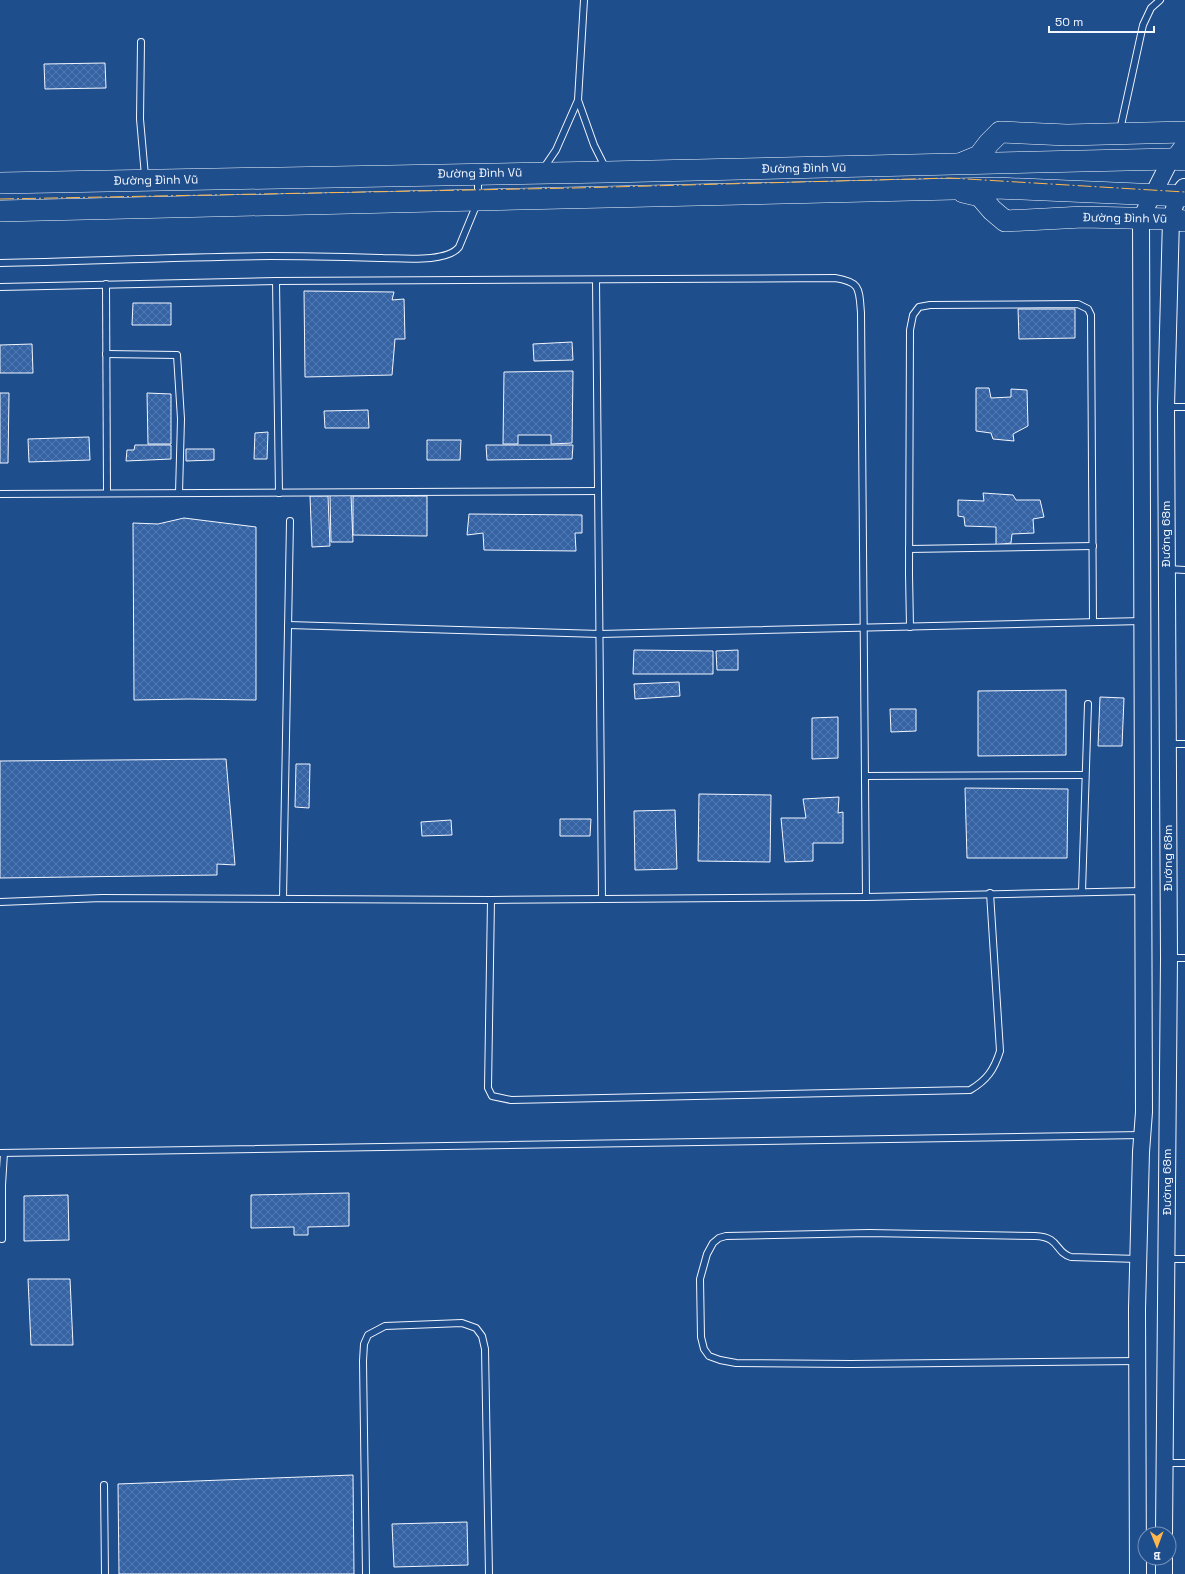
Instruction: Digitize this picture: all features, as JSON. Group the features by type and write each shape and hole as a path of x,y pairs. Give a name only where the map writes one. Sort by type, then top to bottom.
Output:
{"highway":[{"name":"Đường Đình Vũ","path":"960,164 979,156 989,142 1000,132 1067,135 1185,132"},
{"name":"Đường Đình Vũ","path":"0,183 478,173 607,172 1178,159"},
{"name":"Đường Đình Vũ","path":"0,211 998,188 1153,193 1183,192"},
{"name":"Đường Đình Vũ","path":"956,190 980,196 992,210 1005,221 1083,217 1178,220"}],"street":[{"path":"1138,1574 1138,1259 1144,1112 1141,218 1153,193 1178,159 1185,140"},
{"name":"Đường 68m","path":"1164,1526 1169,958 1166,407 1178,220 1183,192"}],"lane":[{"path":"540,172 556,150 578,100 584,0"},
{"path":"1119,134 1143,25 1151,8 1160,0"},
{"path":"141,42 140,119 145,180"},
{"path":"578,100 594,145 607,172"},
{"path":"0,263 270,256 412,258 441,256 456,251 459,247 478,200 478,173"},
{"path":"0,287 276,281 835,278 849,280 856,286 860,295 861,313 866,896"},
{"path":"596,280 602,899"},
{"path":"276,281 280,493"},
{"path":"106,284 107,493"},
{"path":"910,627 910,330 913,315 919,307 930,304 1078,304 1088,308 1091,315 1092,324 1093,622"},
{"path":"106,354 177,355 181,419 179,493"},
{"path":"1166,407 1185,408"},
{"path":"0,494 598,491"},
{"path":"283,899 290,521"},
{"path":"909,549 1093,546"},
{"path":"1166,569 1185,570"},
{"path":"288,625 600,634 1143,621"},
{"path":"1082,892 1088,704"},
{"path":"1168,744 1185,744"},
{"path":"865,776 1085,774"},
{"path":"0,902 102,898 491,900 1144,891"},
{"path":"491,900 488,1088 492,1096 511,1100 970,1090 983,1082 996,1065 1000,1051 990,893"},
{"path":"1169,958 1185,958"},
{"path":"2,1239 2,1153 1142,1135"},
{"path":"1138,1259 1071,1257 1062,1252 1053,1240 1040,1236 868,1233 726,1236 713,1243 707,1254 700,1279 701,1338 704,1349 709,1356 736,1363 843,1364 1138,1361"},
{"path":"1166,1259 1185,1259"},
{"path":"366,1574 364,1344 368,1335 386,1326 462,1322 476,1328 482,1336 485,1349 489,1574"},
{"path":"1165,1463 1185,1463"},
{"path":"104,1485 105,1574"}],"building":[{"path":"105,63 106,88 45,89 44,64"},
{"path":"304,291 394,292 392,300 404,299 405,339 395,339 392,375 305,377"},
{"path":"133,303 171,303 171,325 132,325"},
{"path":"1018,309 1075,309 1075,338 1019,339"},
{"path":"572,342 573,360 534,361 533,344"},
{"path":"32,344 33,373 0,373 0,345"},
{"path":"573,371 572,443 551,444 551,435 518,435 518,444 503,444 504,372"},
{"path":"976,388 989,388 991,398 1011,397 1011,389 1027,390 1028,426 1013,434 1014,441 993,439 991,433 976,431"},
{"path":"0,393 9,393 8,463 0,463"},
{"path":"147,393 171,394 171,444 148,444"},
{"path":"368,410 369,428 325,428 324,411"},
{"path":"268,432 267,459 254,459 255,433"},
{"path":"89,437 90,460 29,462 28,439"},
{"path":"427,440 461,440 460,460 427,460"},
{"path":"135,445 171,445 171,459 126,461 127,450 134,450"},
{"path":"486,445 573,445 572,459 487,460"},
{"path":"186,449 214,449 214,460 186,461"},
{"path":"983,493 1013,495 1016,500 1040,500 1044,517 1033,519 1034,533 1012,534 1011,543 996,545 996,527 965,526 964,517 958,516 958,500 984,501"},
{"path":"330,495 351,495 353,542 331,542"},
{"path":"310,496 328,496 330,546 312,547"},
{"path":"353,496 427,496 427,536 353,535"},
{"path":"469,514 582,515 582,533 575,533 576,551 484,550 483,533 467,535"},
{"path":"184,518 256,527 256,700 134,700 133,523 158,524"},
{"path":"634,650 713,651 713,674 633,674"},
{"path":"738,650 738,670 717,670 716,651"},
{"path":"679,682 680,696 635,699 634,684"},
{"path":"1066,690 1066,755 978,756 978,691"},
{"path":"1100,697 1124,698 1122,746 1098,746"},
{"path":"890,709 916,709 916,731 891,732"},
{"path":"838,717 838,758 812,759 812,718"},
{"path":"226,759 235,865 217,864 217,875 0,878 0,761"},
{"path":"296,764 310,764 309,808 295,807"},
{"path":"965,788 1068,789 1067,858 967,858"},
{"path":"699,794 771,795 770,862 698,861"},
{"path":"839,797 838,813 843,812 843,843 813,843 813,861 785,862 781,818 806,818 803,799"},
{"path":"675,810 677,869 635,870 634,811"},
{"path":"560,819 591,819 590,836 560,836"},
{"path":"451,820 452,835 422,836 421,822"},
{"path":"349,1193 349,1226 308,1227 308,1235 294,1235 294,1227 251,1228 251,1195"},
{"path":"68,1195 69,1240 24,1241 24,1196"},
{"path":"28,1279 70,1279 73,1345 31,1345"},
{"path":"353,1475 354,1574 119,1574 118,1484"},
{"path":"467,1522 468,1565 394,1567 392,1524"}],"power":[{"path":"0,199 574,188 950,178 1185,192"}]}
